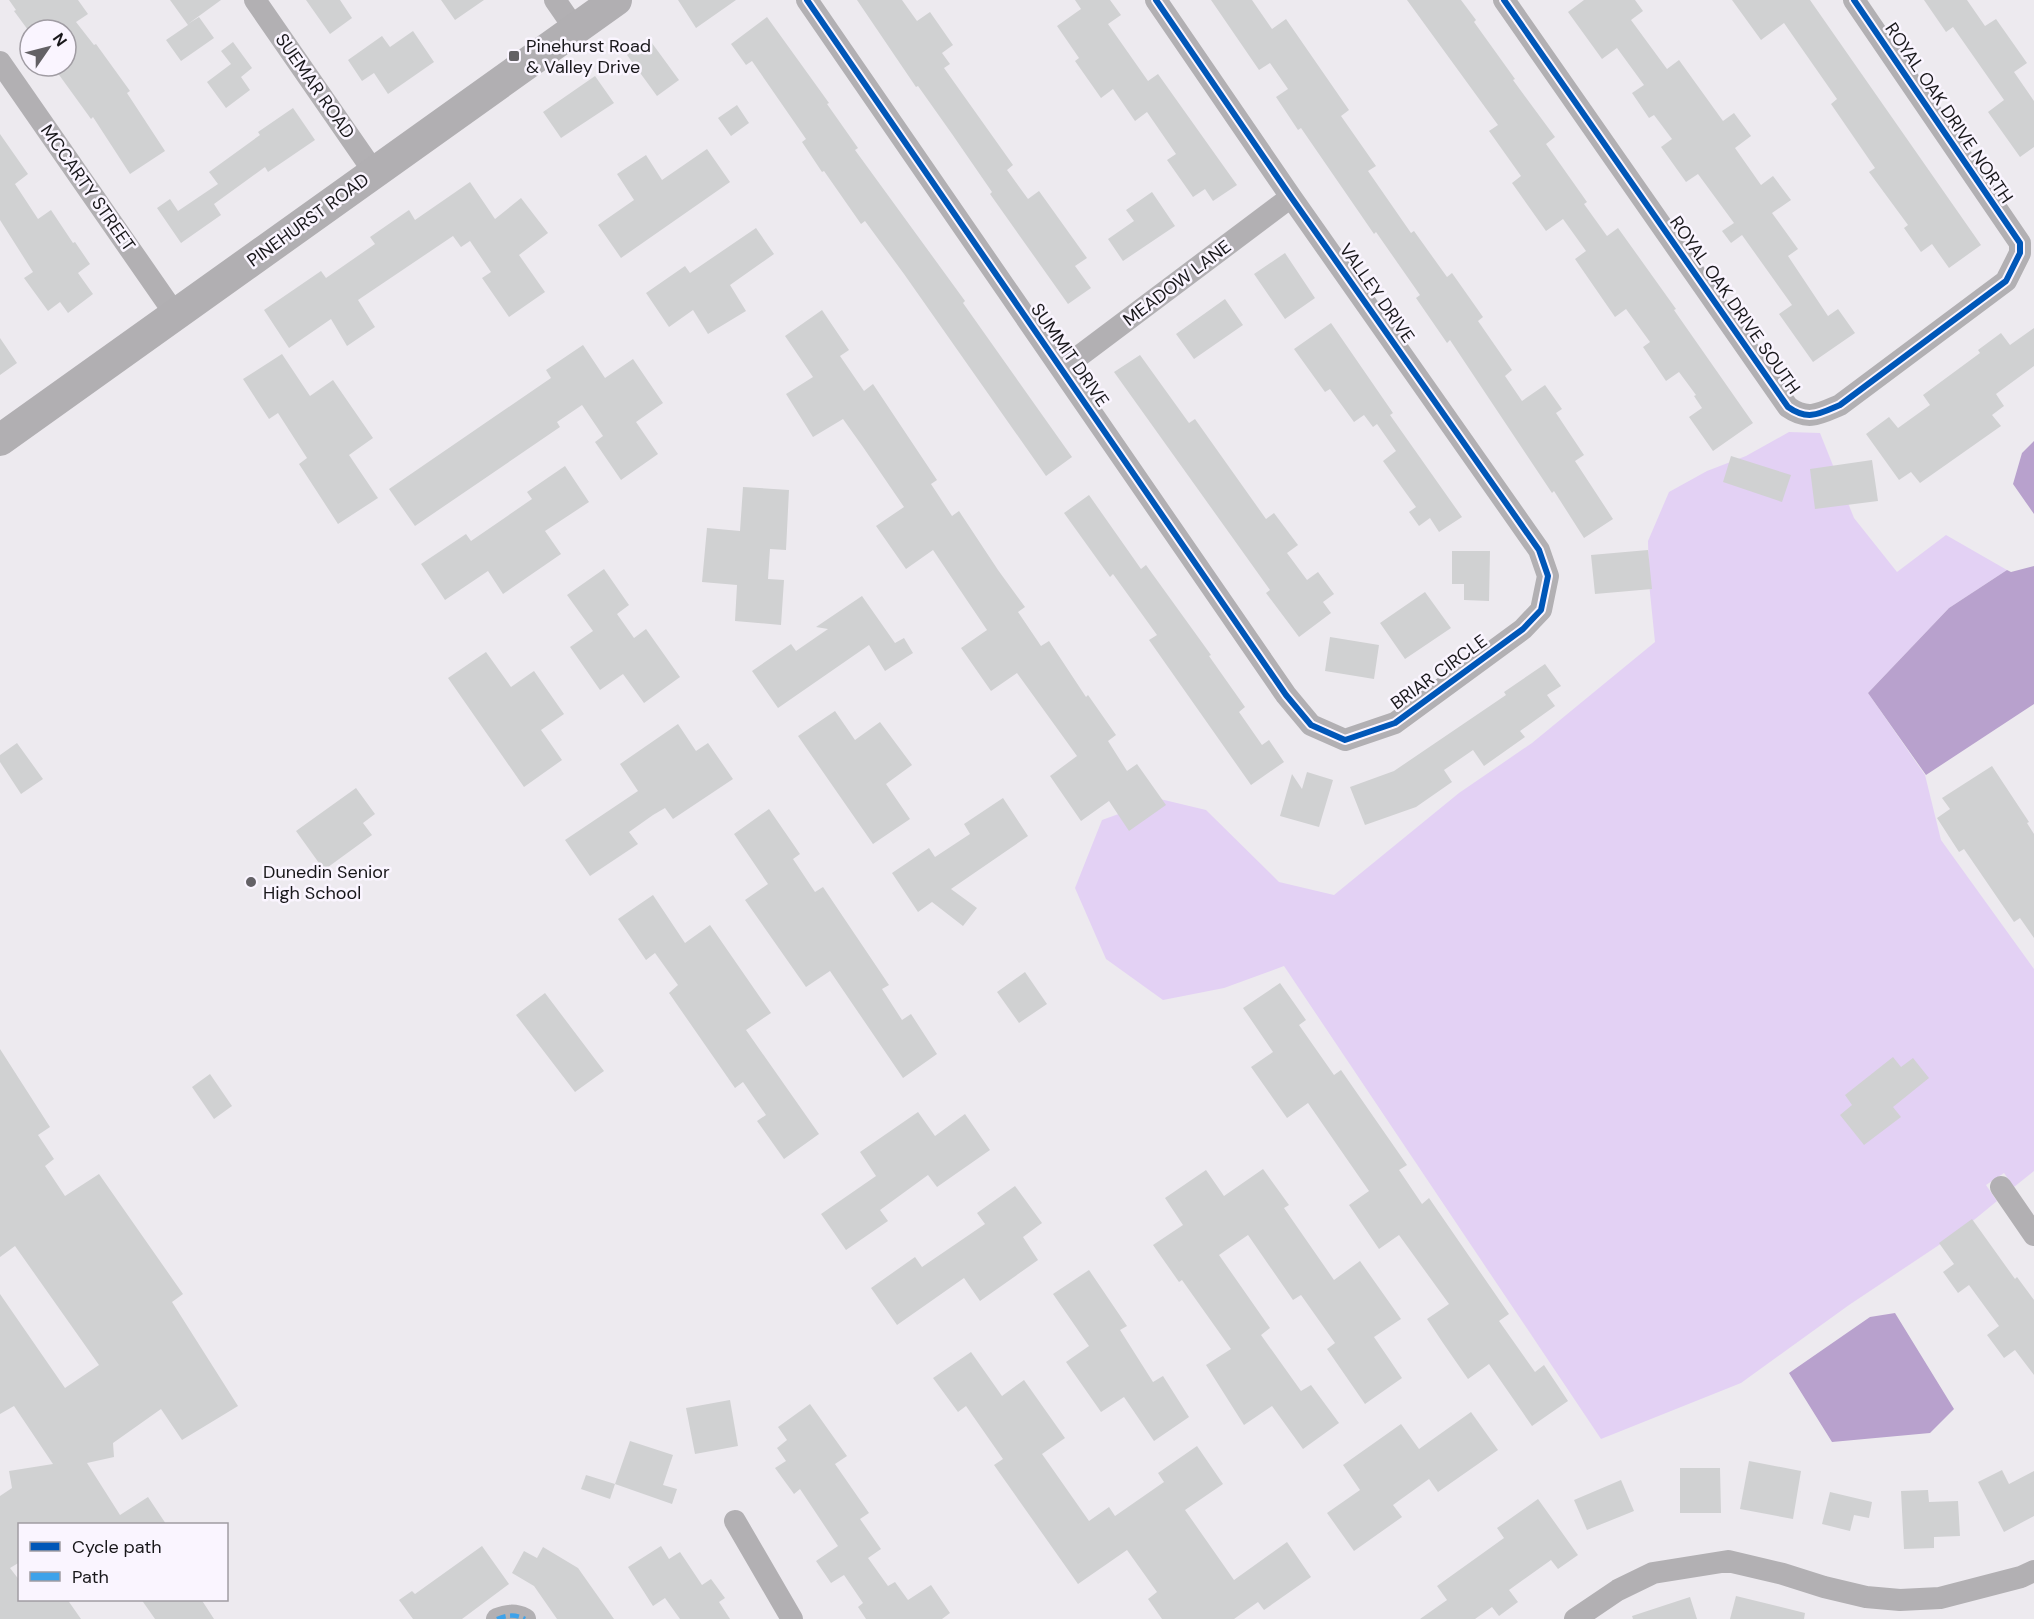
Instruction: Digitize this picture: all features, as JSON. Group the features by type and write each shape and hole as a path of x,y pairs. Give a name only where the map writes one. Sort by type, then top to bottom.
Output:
{"street":[{"name":"SUEMAR ROAD","path":"255,0 374,172"},
{"path":"555,0 575,29"},
{"name":"PINEHURST ROAD","path":"0,440 616,0"},
{"name":"SUMMIT DRIVE","path":"807,0 1286,695 1311,725"},
{"name":"VALLEY DRIVE","path":"1156,0 1539,550 1548,576 1541,610"},
{"name":"ROYAL OAK DRIVE SOUTH","path":"1504,0 1788,407 1798,414 1817,416 1840,405 2006,281 2020,253 2020,243"},
{"name":"ROYAL OAK DRIVE NORTH","path":"1854,0 2020,243"},
{"name":"MCCARTY STREET","path":"0,62 175,314"},
{"name":"MEADOW LANE","path":"1062,369 1291,197"},
{"name":"BRIAR CIRCLE","path":"1311,725 1345,740 1395,723 1523,629 1541,610"},
{"path":"2001,1187 2034,1235"},
{"path":"735,1521 792,1619"},
{"path":"1575,1619 1618,1590 1653,1573 1728,1561 1856,1595 1900,1600 1940,1598 2021,1577 2034,1570"},
{"path":"497,1619 505,1616 518,1616 525,1619"}],"shaded area":[{"path":"1789,432 1820,433 1854,518 1897,572 1946,535 2007,570 1949,608 1868,693 1925,775 1941,840 2034,969 2034,1171 2014,1187 2004,1173 1986,1185 1997,1201 1963,1229 1849,1305 1741,1383 1601,1439 1284,966 1224,988 1163,1000 1106,959 1075,888 1102,820 1160,799 1206,810 1279,882 1334,895 1459,793 1532,743 1655,642 1649,583 1648,541 1669,492 1707,471 1746,456"},
{"path":"2034,441 2034,514 2013,484 2022,453"},
{"path":"2034,566 2034,704 1926,775 1868,693 1949,608 2007,570 2011,572"},
{"path":"1895,1313 1954,1409 1930,1433 1832,1442 1789,1373 1870,1317"}],"building":[{"path":"9,0 78,0 88,14 78,21 78,18 19,18 14,11 16,10"},
{"path":"170,0 221,0 188,24 199,17 214,38 181,61 166,40 188,25"},
{"path":"306,0 340,0 352,18 330,34"},
{"path":"441,0 484,0 455,20"},
{"path":"678,0 736,0 696,28"},
{"path":"857,0 902,0 917,21 930,12 953,45 942,53 950,64 944,68 1013,165 1007,170 1028,199 1039,191 1087,258 1075,266 1091,288 1068,304"},
{"path":"1075,0 1110,0 1121,15 1108,24 1148,81 1158,74 1237,185 1213,201 1205,189 1193,197 1167,160 1176,154 1147,112 1135,121 1113,89 1101,98 1075,61 1079,58 1057,26 1081,9"},
{"path":"1211,0 1252,0 1272,29 1286,19 1349,110 1341,116 1376,166 1368,171 1411,233 1414,231 1447,277 1452,273 1483,317 1478,321 1512,370 1505,376 1522,401 1545,385 1562,409 1556,413 1584,455 1575,461 1613,519 1584,538 1450,340 1447,343 1416,298 1420,295 1376,232 1374,234 1301,128 1298,130 1276,97 1288,89 1270,63 1259,70"},
{"path":"1407,0 1461,0 1515,79 1513,80 1555,137 1546,144 1587,202 1584,204 1607,236 1618,228 1753,423 1713,451 1689,417 1702,408 1694,396 1696,395 1679,372 1666,381 1643,347 1650,342 1626,309 1615,317 1575,259 1586,251 1563,219 1546,231 1512,183 1521,176 1489,131 1498,125"},
{"path":"1584,0 1635,0 1643,11 1631,20 1667,69 1679,60 1723,121 1734,113 1751,136 1735,148 1761,185 1773,176 1791,200 1772,213 1798,249 1788,256 1828,316 1838,309 1855,333 1813,362 1779,314 1792,305 1742,235 1731,243 1722,231 1734,223 1698,174 1686,182 1661,147 1672,139 1654,115 1649,118 1632,93 1644,85 1617,48 1602,59 1568,12"},
{"path":"1732,0 1810,0 1981,245 1949,268 1932,244 1921,252 1904,228 1908,225 1869,172 1875,168 1831,104 1837,99 1784,23 1761,40"},
{"path":"1924,0 1967,0 1985,26 1996,19 2027,63 2014,72 2034,101 2034,147 2020,157 1988,112 2004,100 1953,27 1946,32"},
{"path":"767,17 829,103 827,104 858,148 855,150 965,301 963,303 1072,457 1046,476 865,221 861,224 824,171 822,172 802,142 806,139 752,61 746,65 731,44"},
{"path":"78,25 94,45 96,44 130,91 127,93 165,151 130,174 93,117 91,119 61,78 78,78"},
{"path":"413,31 434,62 388,94 374,73 362,81 348,60 382,36 390,47"},
{"path":"649,39 679,80 657,96 627,55"},
{"path":"233,42 252,68 241,77 250,90 226,108 207,82 231,64 221,51"},
{"path":"595,76 614,103 561,138 543,112"},
{"path":"737,105 749,123 731,136 718,118"},
{"path":"293,108 315,140 268,172 265,167 214,204 221,215 181,243 157,208 170,199 178,211 218,184 209,172 260,135 258,132"},
{"path":"0,134 28,174 15,184 38,219 51,210 90,264 78,273 93,294 68,313 60,302 48,311 24,278 33,272 0,220"},
{"path":"707,149 730,182 621,258 598,225 634,200 617,174 646,155 662,180"},
{"path":"470,182 495,219 521,198 548,233 519,255 545,292 509,317 482,278 491,272 470,241 461,247 453,236 358,300 375,327 347,346 331,319 289,348 264,310 321,271 326,278 375,244 370,237 409,210 415,220"},
{"path":"1152,192 1175,226 1123,261 1108,239 1134,221 1126,210"},
{"path":"756,228 774,254 730,285 746,311 708,334 693,310 669,327 646,293 685,266 690,273"},
{"path":"1285,253 1315,298 1285,319 1254,274"},
{"path":"1225,299 1243,325 1194,359 1176,334"},
{"path":"822,310 849,350 840,356 864,391 873,384 937,480 931,484 952,516 959,511 1025,607 1018,612 1041,646 1049,641 1086,697 1088,695 1116,735 1108,741 1127,771 1137,764 1166,805 1129,831 1109,801 1081,821 1050,776 1077,756 1017,673 991,691 961,648 987,630 933,550 906,569 876,526 904,507 843,419 813,437 786,394 813,377 785,336"},
{"path":"1331,323 1393,413 1390,415 1462,517 1439,532 1430,518 1419,526 1409,512 1416,507 1383,461 1396,451 1377,424 1373,427 1364,415 1354,422 1330,389 1325,392 1294,349"},
{"path":"2034,328 2034,366 1996,394 2004,406 1992,415 2001,426 1920,483 1911,472 1899,480 1866,434 1889,417 1898,428 1930,405 1923,395 1980,353 1978,350 2001,333 2010,345"},
{"path":"0,338 17,363 0,375"},
{"path":"583,345 605,378 633,359 663,403 636,422 658,454 621,480 595,442 603,436 582,405 557,422 560,427 415,526 389,489 551,378 546,370"},
{"path":"282,354 310,396 333,380 373,438 349,455 378,498 338,524 299,464 307,458 278,413 269,419 243,379"},
{"path":"1140,355 1189,423 1195,419 1266,519 1274,513 1298,545 1287,553 1307,580 1318,572 1334,594 1323,602 1331,613 1299,637 1266,593 1270,590 1114,372"},
{"path":"1731,456 1791,475 1782,502 1723,482"},
{"path":"1872,460 1878,501 1815,509 1810,469"},
{"path":"565,466 589,502 545,531 561,554 503,594 488,571 445,600 421,564 466,534 471,541 532,499 527,492"},
{"path":"743,487 789,490 786,550 770,549 768,579 784,580 781,625 735,621 737,585 702,582 707,528 740,531"},
{"path":"1089,495 1141,569 1146,565 1211,655 1209,656 1245,707 1239,712 1262,745 1269,740 1284,762 1251,785 1149,640 1157,635 1113,574 1110,577 1064,513"},
{"path":"1648,550 1652,589 1595,594 1591,555"},
{"path":"1452,551 1490,551 1489,601 1464,600 1464,584 1452,584"},
{"path":"604,569 629,605 617,614 634,638 646,629 680,677 644,703 623,674 600,690 570,647 593,631 567,595"},
{"path":"1425,592 1451,628 1405,659 1380,623"},
{"path":"862,596 895,643 904,638 913,653 885,671 869,645 778,708 752,671 791,644 796,651 828,629 816,627"},
{"path":"1330,637 1379,645 1374,679 1325,671"},
{"path":"486,652 511,687 534,671 564,714 541,730 562,760 524,787 448,678"},
{"path":"1545,664 1561,686 1547,695 1555,706 1520,731 1525,737 1484,766 1473,750 1444,770 1452,782 1416,807 1365,825 1350,787 1394,771 1506,695 1504,692"},
{"path":"835,711 855,740 880,722 912,765 886,784 910,819 873,844 798,736"},
{"path":"678,724 696,751 708,743 733,779 673,819 665,808 653,815 629,832 638,844 590,876 565,840 638,791 620,764"},
{"path":"17,743 43,779 21,794 0,762 0,755"},
{"path":"1992,766 2029,822 2027,823 2034,834 2034,938 2020,918 2014,922 1964,849 1959,852 1937,818 1950,809 1942,798"},
{"path":"1307,772 1333,780 1319,827 1280,816 1292,774 1302,789"},
{"path":"356,788 375,814 363,823 372,835 324,870 296,831"},
{"path":"1003,798 1028,836 951,889 977,908 963,926 932,902 918,912 892,873 929,848 935,857 970,834 964,824"},
{"path":"769,809 800,854 793,859 815,892 823,887 889,985 882,989 902,1020 911,1014 937,1054 903,1078 830,971 806,987 745,900 768,884 734,834"},
{"path":"653,895 685,943 710,925 771,1013 746,1030 819,1134 784,1159 757,1121 766,1115 743,1082 735,1088 669,993 678,985 655,953 646,960 618,919"},
{"path":"1025,972 1047,1004 1019,1023 997,992"},
{"path":"1280,983 1306,1020 1299,1025 1334,1075 1341,1070 1407,1165 1399,1170 1422,1204 1429,1198 1509,1314 1499,1321 1535,1372 1544,1365 1568,1401 1532,1426 1489,1364 1468,1379 1443,1343 1427,1319 1449,1304 1399,1235 1379,1249 1349,1205 1369,1191 1308,1103 1287,1118 1251,1067 1273,1052 1243,1008"},
{"path":"545,993 604,1071 575,1092 516,1015"},
{"path":"0,1049 50,1127 38,1135 54,1159 45,1166 65,1196 99,1174 183,1294 172,1302 238,1406 182,1440 161,1409 113,1443 114,1457 87,1463 120,1515 148,1497 165,1523 18,1523 18,1563 10,1568 18,1578 18,1601 68,1601 81,1619 0,1619 0,1496 12,1488 9,1471 53,1464 14,1406 0,1414 0,1294 65,1388 99,1365 15,1246 0,1257"},
{"path":"1893,1057 1901,1067 1913,1058 1929,1078 1893,1107 1901,1117 1864,1145 1840,1115 1852,1105 1845,1095"},
{"path":"210,1074 232,1106 214,1119 192,1087"},
{"path":"918,1112 935,1136 965,1114 990,1150 937,1187 928,1175 880,1210 888,1221 846,1250 821,1214 876,1176 860,1152"},
{"path":"1263,1169 1289,1205 1284,1208 1334,1280 1360,1261 1401,1319 1374,1337 1402,1378 1365,1404 1327,1349 1335,1343 1301,1295 1293,1300 1248,1235 1219,1255 1270,1328 1261,1335 1301,1391 1311,1385 1339,1423 1303,1449 1272,1406 1244,1425 1206,1365 1231,1349 1182,1280 1179,1282 1153,1245 1183,1225 1165,1198 1206,1170 1224,1196"},
{"path":"1015,1186 1042,1223 1023,1237 1038,1260 980,1301 964,1278 897,1325 871,1288 915,1257 922,1267 985,1224 977,1213"},
{"path":"1972,1219 2015,1279 2017,1277 2034,1300 2034,1375 2015,1350 2004,1358 1987,1335 1999,1326 1969,1285 1958,1293 1943,1272 1954,1264 1939,1243"},
{"path":"1089,1270 1127,1326 1120,1330 1153,1382 1163,1376 1189,1417 1154,1441 1124,1397 1101,1412 1066,1362 1089,1346 1053,1294"},
{"path":"971,1352 1002,1396 1024,1380 1065,1438 1042,1454 1089,1521 1109,1507 1115,1516 1164,1482 1158,1473 1197,1446 1223,1484 1185,1510 1234,1580 1287,1542 1311,1577 1264,1610 1258,1602 1234,1619 1162,1619 1148,1599 1157,1592 1127,1550 1078,1584 994,1465 1003,1459 966,1406 958,1412 933,1378"},
{"path":"730,1400 738,1446 695,1454 686,1408"},
{"path":"810,1404 847,1456 835,1464 869,1513 860,1519 881,1549 868,1558 888,1586 895,1582 908,1600 931,1585 950,1613 942,1619 866,1619 858,1607 863,1603 844,1575 831,1583 816,1561 838,1546 800,1489 794,1494 775,1468 786,1461 777,1448 787,1440 778,1427"},
{"path":"1471,1412 1498,1450 1438,1492 1429,1479 1393,1505 1402,1517 1354,1551 1327,1513 1360,1490 1343,1465 1401,1424 1419,1449"},
{"path":"630,1441 673,1455 663,1485 677,1489 672,1504 615,1484"},
{"path":"1749,1461 1801,1471 1793,1519 1740,1509"},
{"path":"1680,1468 1720,1468 1721,1513 1680,1513"},
{"path":"2002,1470 2009,1484 2034,1471 2034,1516 2004,1532 1978,1482"},
{"path":"586,1475 615,1484 610,1499 581,1489"},
{"path":"1621,1480 1634,1511 1587,1530 1574,1500"},
{"path":"1928,1490 1929,1502 1958,1501 1960,1536 1934,1537 1934,1548 1904,1549 1901,1491"},
{"path":"1830,1492 1872,1502 1869,1518 1854,1515 1850,1531 1822,1524"},
{"path":"1538,1499 1578,1555 1558,1569 1551,1560 1509,1590 1518,1602 1499,1616 1492,1607 1475,1619 1420,1619 1447,1600 1437,1586 1504,1538 1497,1528"},
{"path":"482,1546 509,1584 462,1619 413,1619 399,1600 412,1591 415,1594"},
{"path":"661,1546 669,1559 680,1552 702,1585 711,1579 725,1598 719,1602 730,1619 680,1619 665,1598 653,1606 628,1567"},
{"path":"543,1547 578,1568 614,1619 557,1619 534,1586 512,1573 524,1551 537,1558"},
{"path":"1736,1596 1805,1613 1804,1619 1730,1619"},
{"path":"1690,1597 1697,1619 1633,1619 1632,1616"},
{"path":"142,1601 202,1601 214,1619 155,1619"}],"marked path":[{"path":"497,1619 511,1616 525,1619"}],"cycle path":[{"path":"807,0 1286,695 1311,725 1345,740 1395,723 1523,629 1541,610 1548,576 1539,550 1156,0"},
{"path":"1504,0 1788,407 1808,415 1840,405 2006,281 2020,253 2020,243 1854,0"}],"place":[{"name":"Pinehurst Road & Valley Drive","path":"514,56"},
{"name":"Dunedin Senior High School","path":"251,882"}]}
